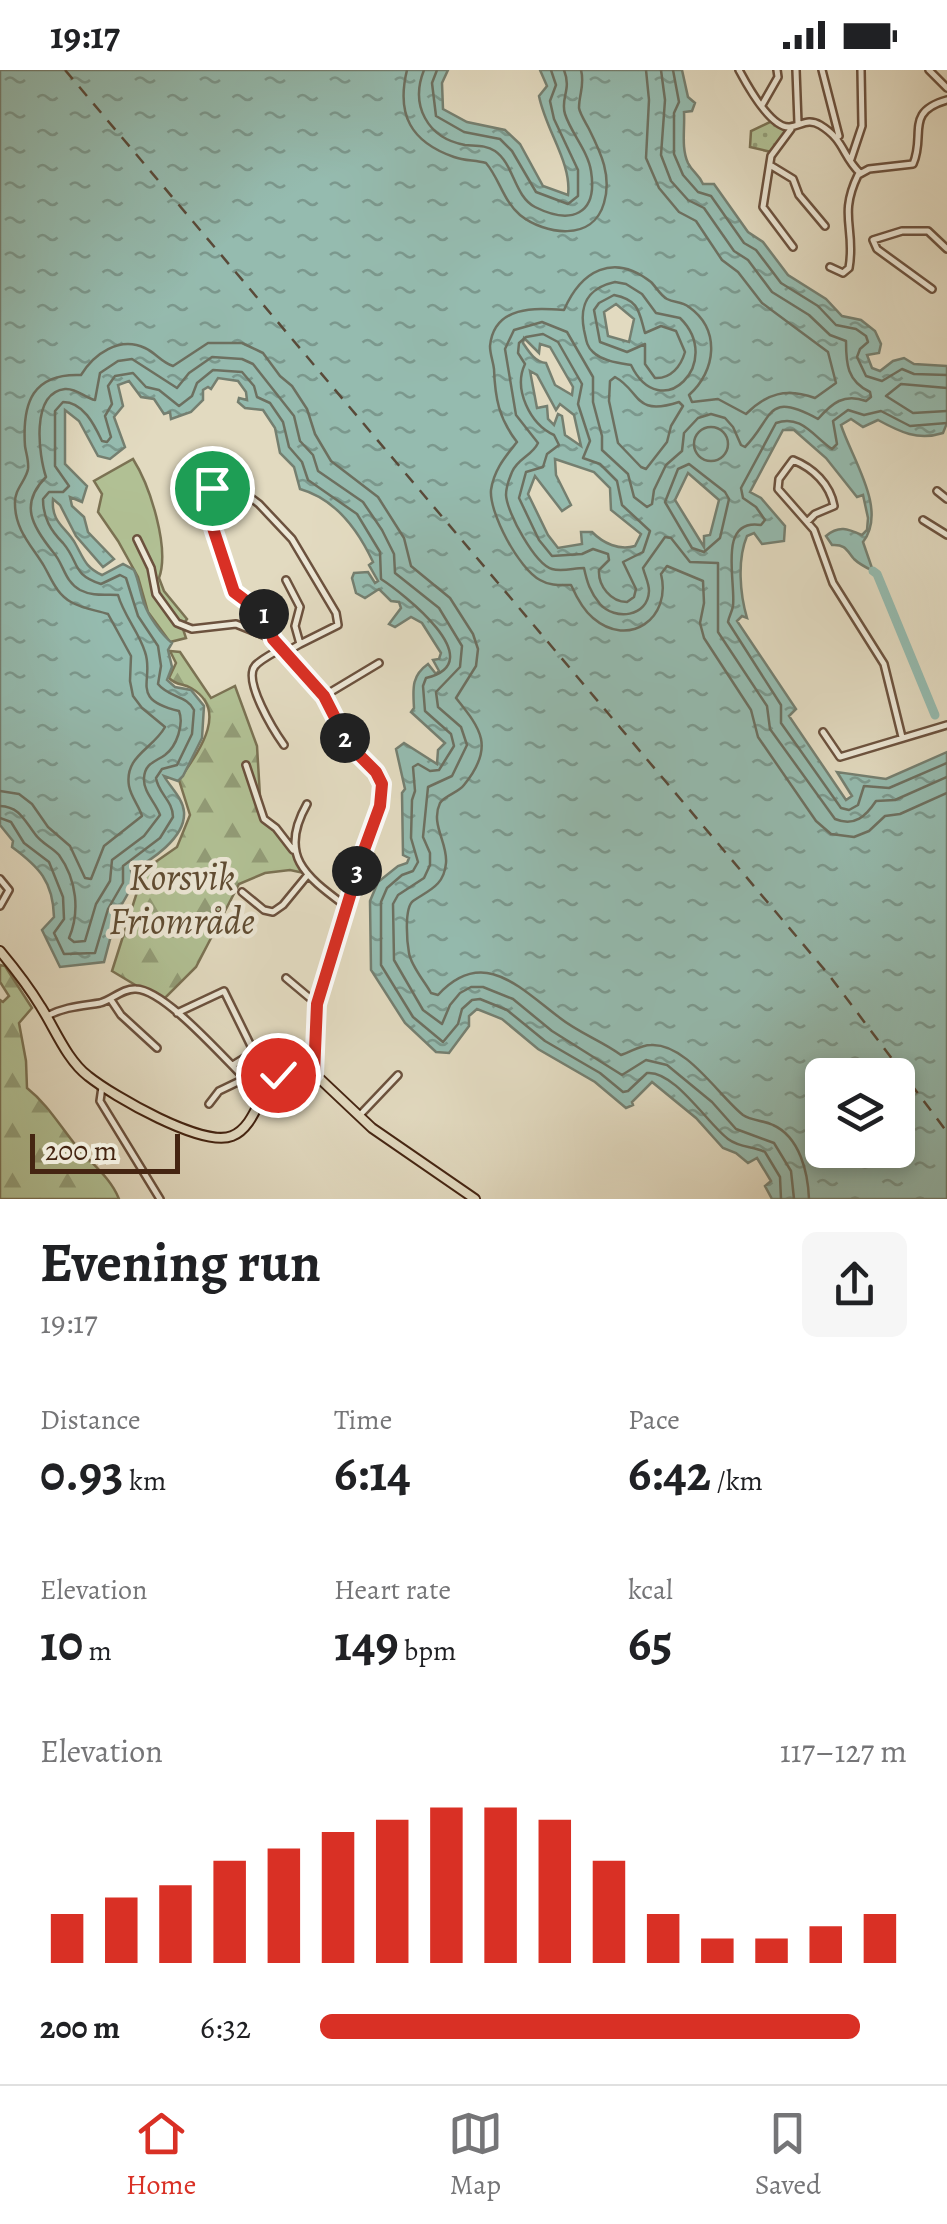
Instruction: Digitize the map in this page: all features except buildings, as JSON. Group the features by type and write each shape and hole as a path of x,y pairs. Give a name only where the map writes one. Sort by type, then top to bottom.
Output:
{"main road":[{"path":"0,951 81,1070 102,1087 186,1132 214,1140 228,1138 246,1128 271,1080 301,1070 314,1074 358,1116 475,1199"}],"street":[{"path":"738,70 778,124 813,122 840,139"},
{"path":"762,105 778,78 777,70"},
{"path":"792,246 762,207 775,149 795,125 796,70"},
{"path":"822,70 840,139 850,162 860,173"},
{"path":"850,162 862,126 861,70"},
{"path":"929,70 947,88"},
{"path":"860,173 913,164 917,124 928,107 947,100"},
{"path":"770,166 792,179 799,195 825,226"},
{"path":"830,267 843,273 850,268 852,244 846,211 860,173"},
{"path":"932,289 872,242 902,231 928,231 947,250"},
{"path":"807,522 814,514 834,506 833,501 821,480 792,460 778,487 817,536 834,583 884,664 902,736"},
{"path":"273,639 263,613 239,599 229,584 211,522 207,489 230,482 260,504 292,539 336,613 338,625 255,666 252,675 269,722 284,745"},
{"path":"937,491 947,498"},
{"path":"922,520 947,536"},
{"path":"137,539 150,564 156,594 182,626 192,629 236,624 273,639 324,696 349,745 376,772 382,784 380,806 317,1004 314,1074"},
{"path":"286,580 300,607 295,626 300,644"},
{"path":"324,696 379,663"},
{"path":"823,732 840,757 947,725"},
{"path":"246,765 264,819 293,850 306,876 347,907"},
{"path":"293,850 307,804"},
{"path":"242,892 264,910 273,912 306,876"},
{"path":"0,878 9,890 0,906"},
{"path":"286,978 317,1004"},
{"path":"47,1016 63,1008 111,1000 128,990 140,989 177,1013 261,1094"},
{"path":"177,1013 224,991 254,1052 233,1064"},
{"path":"111,1000 121,1015 158,1048"},
{"path":"358,1116 398,1075"},
{"path":"209,1104 219,1091 244,1079"},
{"path":"102,1087 100,1101 160,1199"}],"green space":[{"path":"772,121 788,130 771,152 750,147 751,131"},
{"path":"133,459 146,485 160,534 159,578 164,591 187,619 182,626 186,638 170,642 148,612 138,577 98,512 102,494 94,481"},
{"name":"Korsvik Friområde","path":"170,651 180,652 211,698 235,686 257,746 261,813 293,850 304,873 265,873 239,884 196,967 162,1001 112,971 144,870 177,847 190,815 179,780 201,746 209,721 203,698 169,678 176,663"},
{"path":"0,965 5,966 32,1008 19,1023 27,1088 105,1176 119,1199 0,1199 0,1000 3,1002 9,996 0,982"}],"water":[{"path":"0,70 448,70 442,83 443,109 467,122 505,130 520,144 543,186 568,195 566,171 539,96 547,86 540,70 682,70 688,97 695,103 692,111 684,112 685,151 688,163 703,184 714,184 748,232 763,242 788,275 826,299 842,316 861,320 875,331 881,344 879,353 867,355 872,368 880,371 904,358 914,364 947,366 947,423 943,433 909,434 878,420 863,427 851,419 841,425 870,500 870,529 863,542 873,571 843,547 832,545 826,536 839,529 862,535 867,530 863,495 857,497 826,458 794,430 783,430 750,492 761,498 785,526 784,541 762,544 754,533 747,536 741,577 747,618 742,616 737,621 796,709 789,716 846,800 852,796 837,772 886,779 947,752 947,1199 772,1199 765,1186 771,1181 757,1158 748,1163 723,1148 696,1118 652,1082 626,1108 595,1082 538,1049 502,1019 477,1009 449,1053 436,1052 405,1023 371,970 370,901 378,882 409,858 403,855 405,789 396,749 404,743 437,764 438,750 445,743 411,712 416,678 428,664 436,674 439,671 433,660 439,659 441,653 422,623 411,617 395,627 389,624 401,608 399,602 391,601 379,589 365,598 356,593 354,573 368,572 375,583 378,581 367,551 335,509 300,489 294,467 280,453 275,428 263,410 245,408 238,402 239,398 247,400 238,381 218,378 211,389 203,390 203,400 191,412 171,419 170,412 164,414 154,399 141,397 129,381 118,385 123,406 114,417 125,447 110,459 98,456 79,421 65,410 65,464 87,486 82,502 70,497 72,506 84,517 88,532 114,559 103,567 76,536 53,499 57,519 96,572 102,575 123,564 134,570 149,614 172,643 168,650 172,667 167,680 175,687 191,690 204,706 202,738 183,776 178,781 164,776 181,802 183,822 165,848 131,871 135,881 117,913 104,962 60,967 42,930 54,917 51,894 37,868 12,847 13,841 0,825","holes":["616,304 634,319 629,342 608,336 604,312","524,338 539,353 540,344 550,347 573,387 572,395 555,385 546,363 535,359 523,343","530,371 537,375 556,410 560,404 574,415 581,446 565,435 562,416 558,414 554,425 548,419 547,406 537,408","555,459 594,472 610,488 611,510 641,534 635,546 617,547 592,532 581,532 582,544 558,548 528,494 535,476 562,511 571,505 556,475","688,473 719,500 710,535 704,536 704,547 675,500"]}],"waterway":[{"path":"873,571 935,715"}],"ferry route":[{"path":"65,70 829,975 947,1132"}],"route":[{"path":"212,488 207,489 211,522 229,584 239,599 266,616 273,639 324,696 354,753 376,772 382,784 375,824 317,1004 314,1074 293,1070 278,1075"}]}
